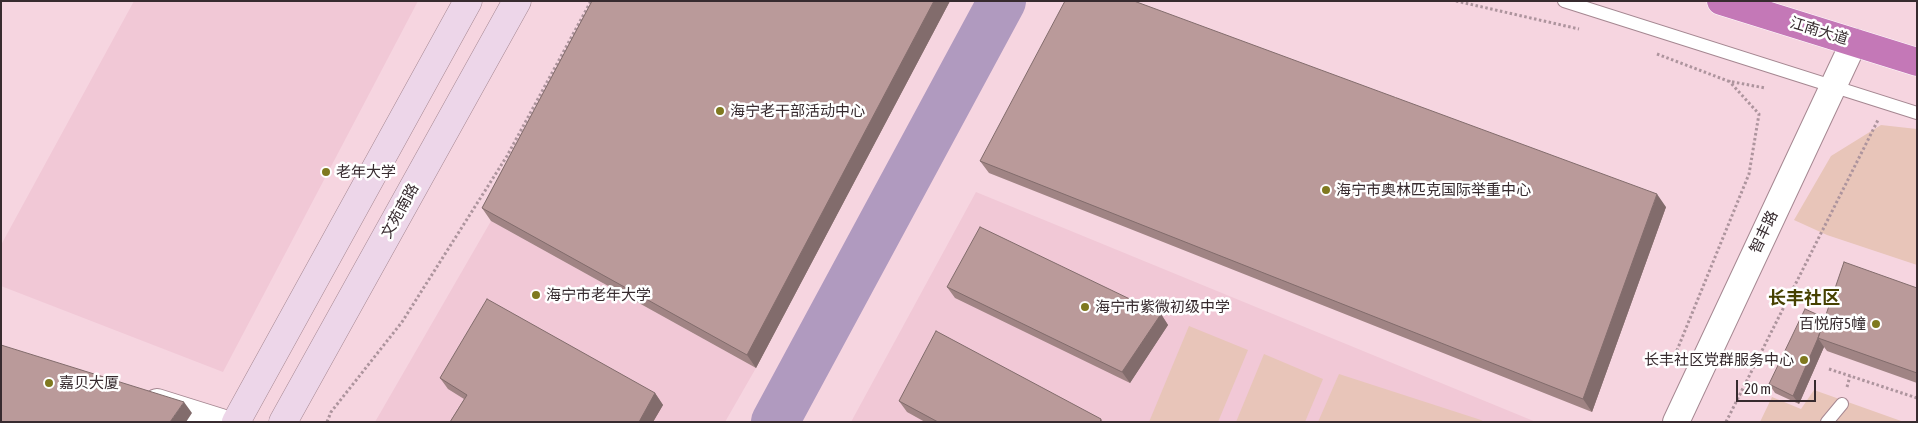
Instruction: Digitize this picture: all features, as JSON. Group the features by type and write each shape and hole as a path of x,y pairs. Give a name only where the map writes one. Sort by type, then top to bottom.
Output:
{"highway":[{"name":"江南大道","path":"1721,1 1917,62"}],"main road":[{"path":"236,422 468,1"},
{"name":"文苑南路","path":"283,422 517,1"}],"street":[{"name":"智丰路","path":"1676,422 1854,42"},
{"path":"135,395 221,422"}],"lane":[{"path":"1564,1 1917,113"},
{"path":"1827,422 1842,404"}],"path":[{"path":"327,422 331,412 402,322 507,156 591,1"},
{"path":"1456,1 1582,30"},
{"path":"1656,53 1728,81 1767,88"},
{"path":"1670,367 1748,174 1759,114 1728,81"},
{"path":"1870,116 1886,122"},
{"path":"1726,422 1878,119"},
{"path":"1829,369 1917,398"}],"shaded area":[{"path":"134,1 418,1 223,372 1,286 1,245"},
{"path":"1881,125 1917,129 1917,265 1827,235 1794,220 1831,156"},
{"name":"海宁市紫微初级中学","path":"976,192 1536,422 851,422"},
{"name":"海宁市老年大学","path":"491,221 756,368 725,422 375,422"},
{"path":"1189,326 1248,350 1218,422 1149,422"},
{"path":"1264,354 1323,379 1305,422 1236,422"},
{"path":"1339,374 1481,420 1484,422 1318,422"},
{"path":"1814,390 1904,422 1760,422 1772,397 1801,409"}],"building":[{"name":"海宁老干部活动中心","path":"592,1 934,1 747,355 482,208"},
{"name":"海宁市奥林匹克国际举重中心","path":"1065,1 1134,1 1657,194 1583,399 980,161"},
{"path":"980,227 1161,314 1122,372 947,287"},
{"name":"百悦府5幢","path":"1844,262 1917,288 1917,373 1818,338"},
{"path":"487,299 655,393 639,422 450,422 467,395 440,378"},
{"path":"1805,309 1825,318 1793,396 1769,384"},
{"path":"936,331 1101,419 1100,422 938,422 899,401"},
{"name":"嘉贝大厦","path":"1,345 184,402 170,422 1,422"}],"waterway":[{"path":"775,422 1002,1"}],"place":[{"name":"海宁老干部活动中心","path":"720,111"},
{"name":"老年大学","path":"326,172"},
{"name":"海宁市奥林匹克国际举重中心","path":"1326,190"},
{"name":"海宁市老年大学","path":"536,295"},
{"name":"海宁市紫微初级中学","path":"1085,307"},
{"name":"百悦府5幢","path":"1876,324"},
{"name":"长丰社区党群服务中心","path":"1804,360"},
{"name":"嘉贝大厦","path":"49,383"}],"district":[{"name":"长丰社区","path":"1804,298"}]}
